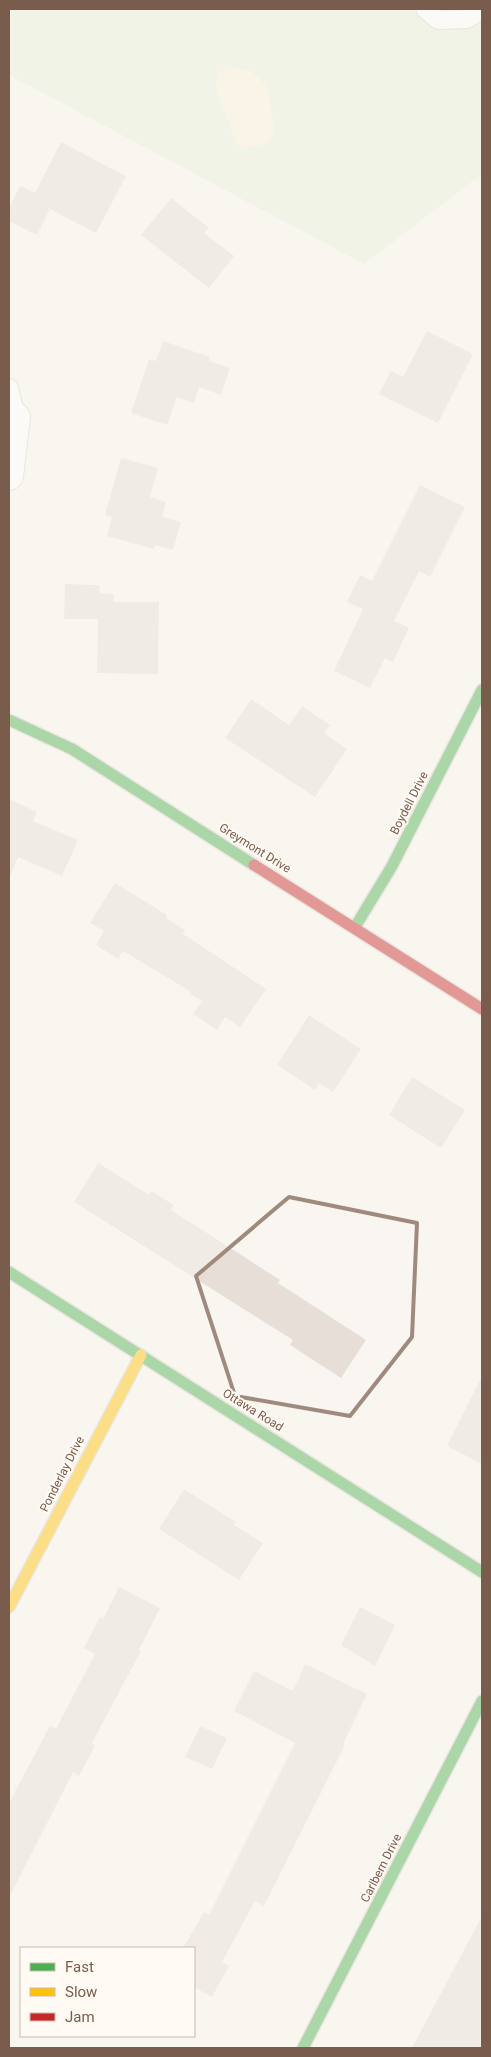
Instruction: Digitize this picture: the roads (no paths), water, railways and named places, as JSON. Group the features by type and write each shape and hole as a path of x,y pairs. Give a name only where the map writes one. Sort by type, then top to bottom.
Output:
{"street":[{"path":"9,476 16,417"},
{"name":"Boydell Drive","path":"355,927 392,866 482,690"},
{"name":"Greymont Drive","path":"9,720 72,749 482,1009"},
{"name":"Ottawa Road","path":"9,1272 482,1572"},
{"name":"Ponderlay Drive","path":"9,1607 140,1355"},
{"name":"Carlbern Drive","path":"303,2048 482,1701"}],"lane":[{"path":"425,9 438,20 467,19 482,9"},
{"path":"9,388 16,417"}]}
